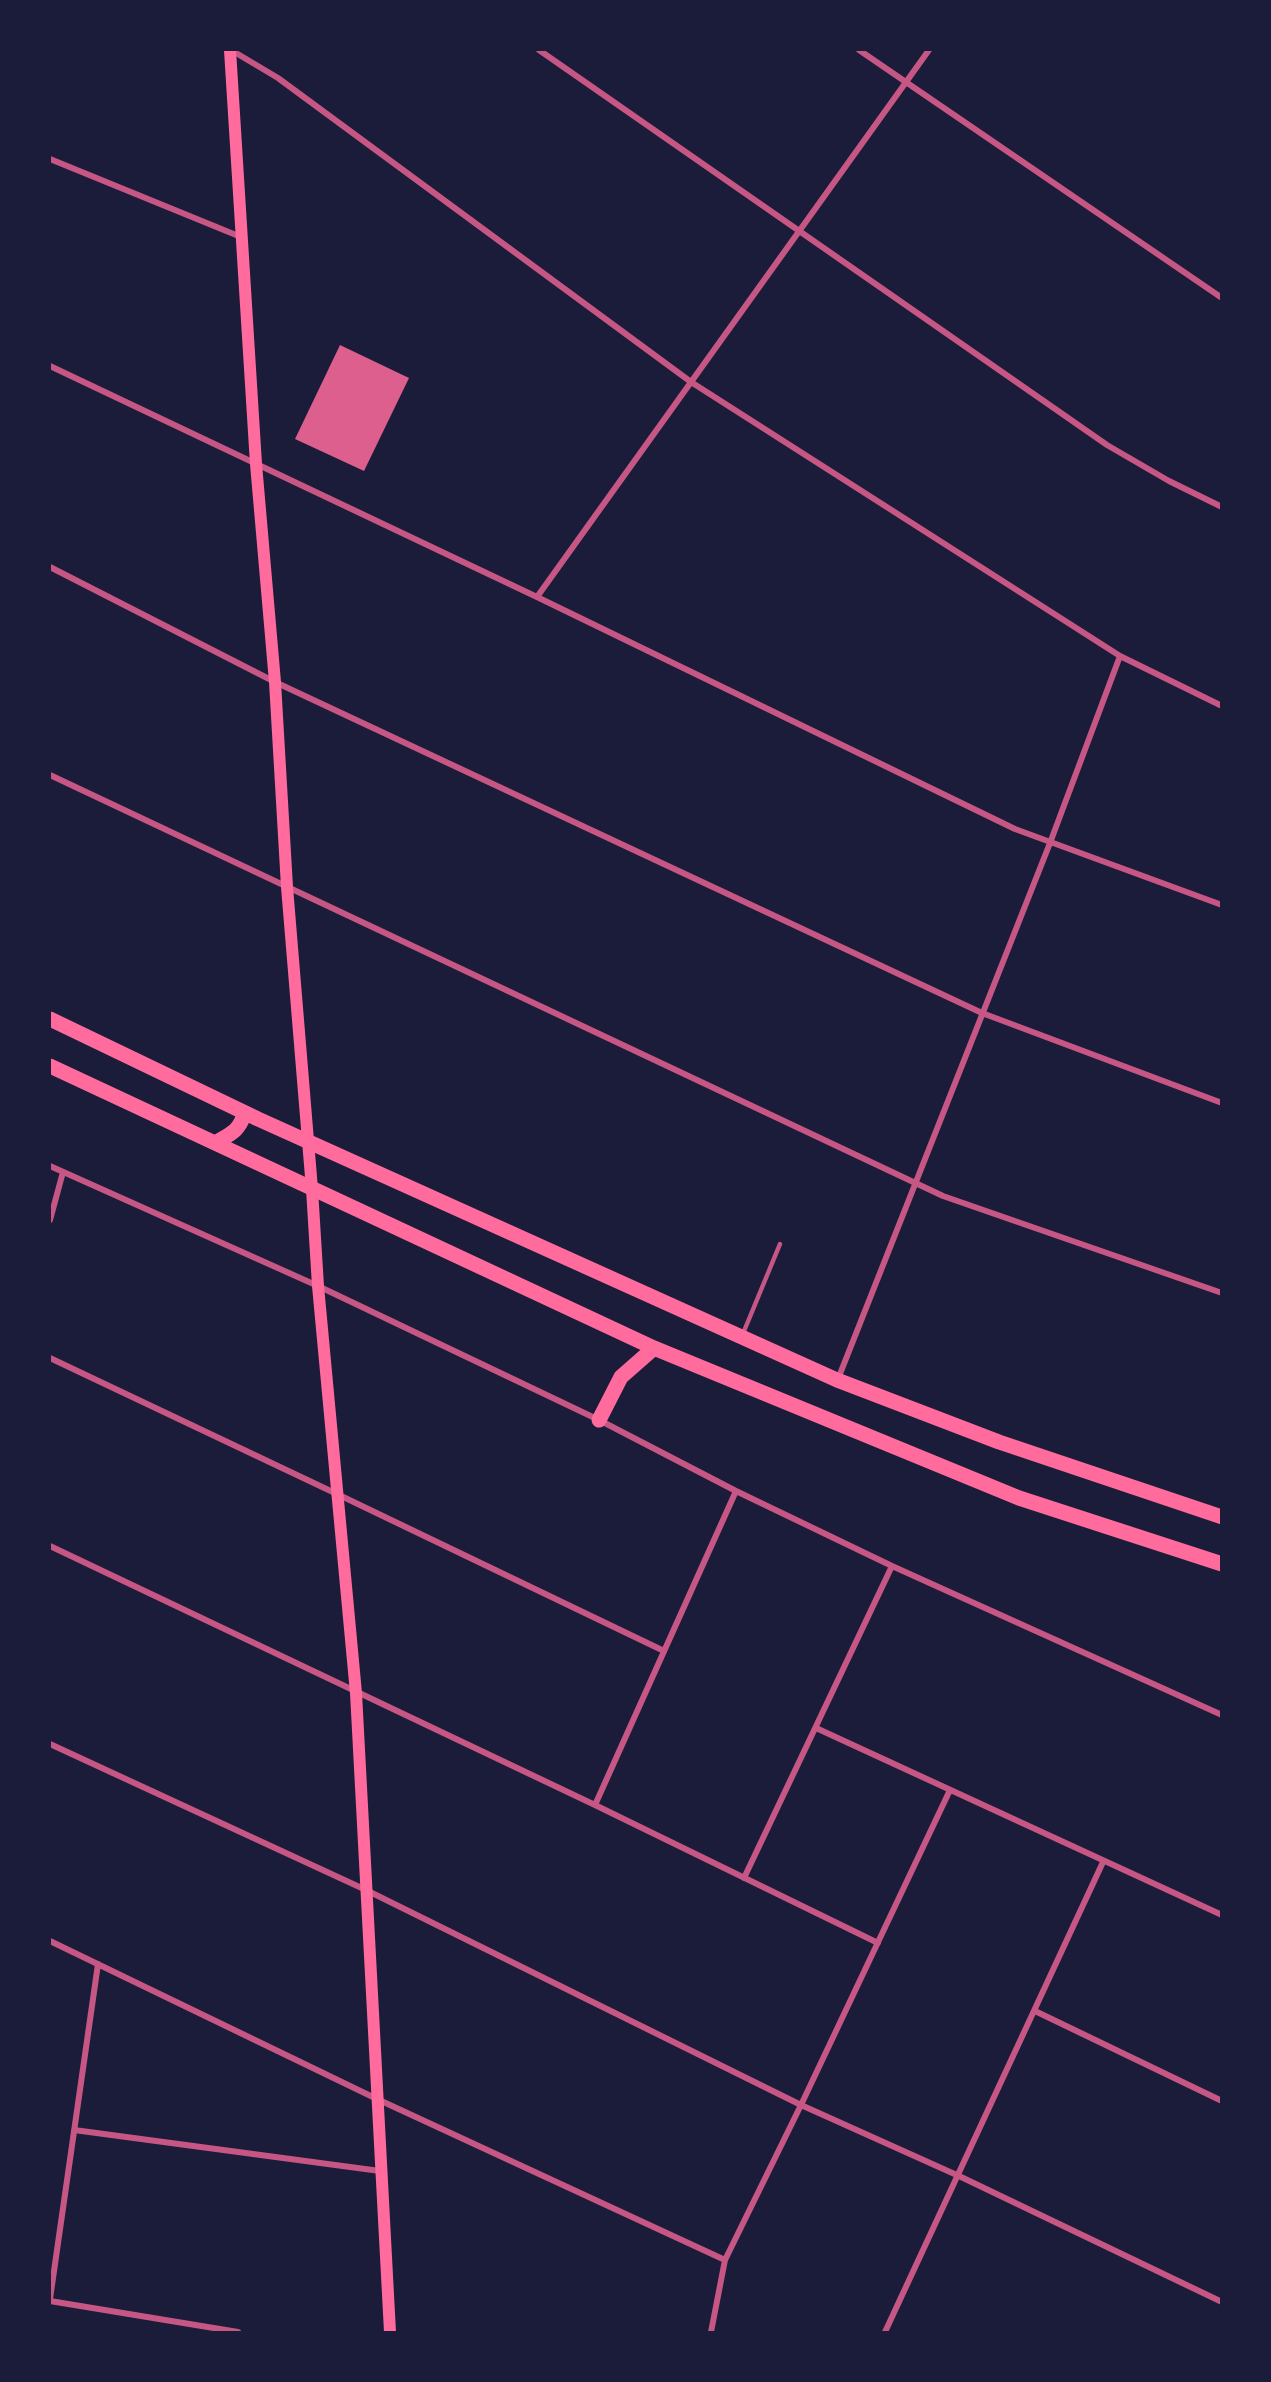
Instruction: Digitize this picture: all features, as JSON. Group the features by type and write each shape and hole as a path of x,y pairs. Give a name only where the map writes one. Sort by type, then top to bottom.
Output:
{"main road":[{"path":"231,50 256,464 275,682 287,887 309,1142 318,1286 356,1693 390,2332"},
{"path":"50,1019 245,1113 837,1380 999,1442 1221,1517"},
{"path":"50,1066 654,1348 1019,1498 1221,1564"},
{"path":"215,1143 240,1126 245,1113"},
{"path":"599,1420 621,1377 654,1348"}],"street":[{"path":"231,50 278,78 691,382 1119,656 1221,706"},
{"path":"539,50 1107,445 1169,481 1221,507"},
{"path":"859,50 1221,298"},
{"path":"537,597 929,50"},
{"path":"50,159 242,237"},
{"path":"50,366 537,597 980,813 1050,843 1221,905"},
{"path":"50,567 275,682 982,1013 1221,1102"},
{"path":"837,1380 1050,843 1119,656"},
{"path":"50,775 914,1183 976,1209 1221,1293"},
{"path":"50,1166 318,1286 599,1420 736,1491 892,1566 1221,1715"},
{"path":"50,1220 63,1172"},
{"path":"50,1358 664,1651"},
{"path":"595,1805 736,1491"},
{"path":"50,1546 595,1805 878,1943"},
{"path":"744,1878 892,1566"},
{"path":"816,1728 1221,1915"},
{"path":"50,1744 366,1890 801,2105 959,2176 1221,2302"},
{"path":"711,2332 725,2260 950,1790"},
{"path":"885,2332 1103,1862"},
{"path":"50,1941 377,2099 725,2260"},
{"path":"98,1964 50,2300 238,2332"},
{"path":"1035,2011 1221,2101"},
{"path":"74,2130 380,2171"}],"lane":[{"path":"742,1337 780,1244"}],"building":[{"path":"340,345 409,378 364,471 295,439"}]}
